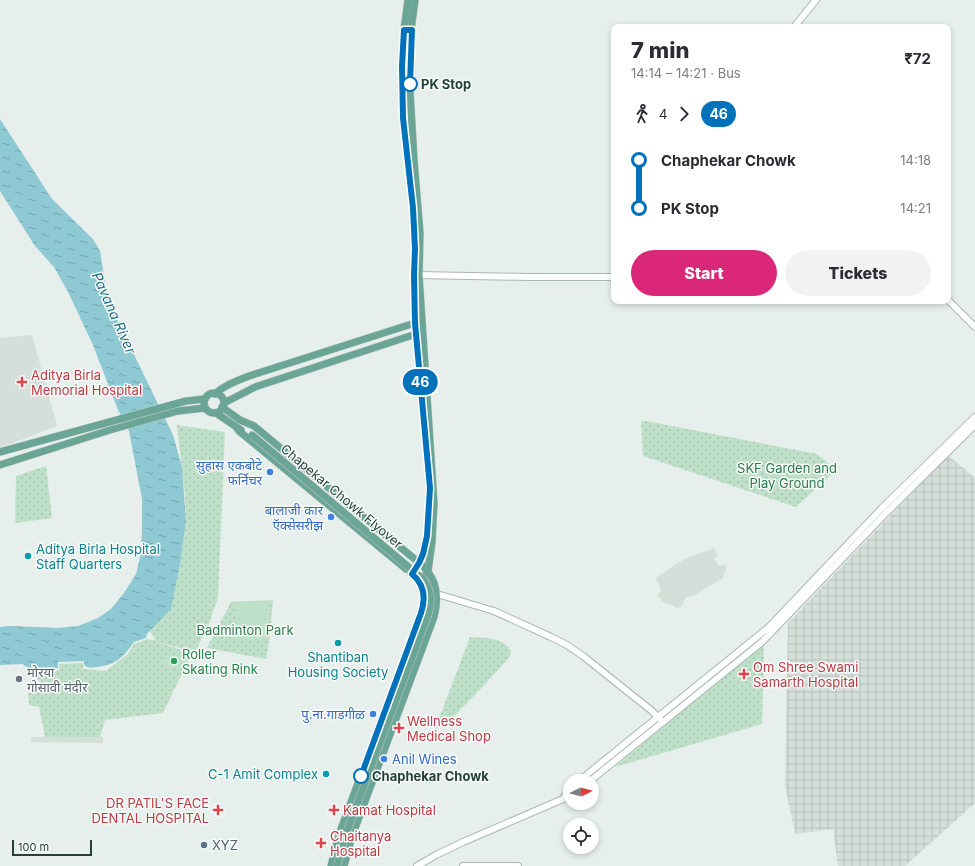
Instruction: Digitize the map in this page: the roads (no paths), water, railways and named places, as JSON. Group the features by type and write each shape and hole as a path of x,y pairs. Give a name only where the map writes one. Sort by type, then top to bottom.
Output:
{"main road":[{"path":"408,0 408,30"},
{"path":"415,0 402,66 403,118 418,248 416,275 418,322 434,503 432,542 428,571 420,583"},
{"path":"0,452 176,404 205,399 208,395 215,394 232,383 249,376 418,322"},
{"path":"216,413 223,405 255,387 419,333"},
{"path":"412,574 423,554 428,522 430,488 419,333"},
{"path":"215,394 222,398 223,405 240,420 254,426 428,571 437,594 437,606 434,617 352,836 344,866"},
{"path":"205,399 205,408 209,413 216,413 236,427 412,574 420,583 424,596 424,604 421,613 340,832 330,866"},
{"path":"0,464 110,430 178,412 205,408"},
{"name":"Chapekar Chowk Flyover","path":"240,420 250,430 252,435"},
{"path":"99,425 102,433"},
{"name":"Chapekar Chowk Flyover","path":"236,427 247,434 252,435 424,580 430,589 431,600 428,615 346,834 338,866"}],"street":[{"path":"796,24 816,0"},
{"path":"416,275 611,277"},
{"path":"951,303 975,327"},
{"path":"598,774 660,719 769,627 882,508 975,417"},
{"path":"588,774 762,642 886,513 975,425"},
{"path":"424,596 437,594 494,611 562,642 614,680 660,719"},
{"path":"417,866 463,842 563,799"},
{"path":"463,866 518,866"}],"water":[{"path":"0,119 52,199 93,239 100,251 106,288 111,307 173,435 182,467 186,521 180,565 171,609 147,634 146,638 134,642 118,660 108,665 93,668 84,665 84,661 58,662 58,668 31,670 23,664 0,665 0,627 59,628 78,626 98,618 111,609 124,593 136,574 141,553 142,499 129,431 118,410 93,345 68,292 54,267 35,246 0,191"}],"place":[{"name":"PK Stop","path":"410,84"},
{"name":"Aditya Birla Memorial Hospital","path":"22,382"},
{"name":"सुहास एकबोटे फर्निचर","path":"270,472"},
{"name":"बालाजी कार ऍक्सेसरीझ","path":"331,517"},
{"name":"Aditya Birla Hospital Staff Quarters","path":"28,556"},
{"name":"Shantiban Housing Society","path":"338,643"},
{"name":"Roller Skating Rink","path":"174,661"},
{"name":"Om Shree Swami Samarth Hospital","path":"744,674"},
{"name":"मोरया गोसावी मंदीर","path":"19,679"},
{"name":"पु.ना.गाडगीळ","path":"373,714"},
{"name":"Wellness Medical Shop","path":"399,728"},
{"name":"Anil Wines","path":"384,759"},
{"name":"C-1 Amit Complex","path":"326,774"},
{"name":"Chaphekar Chowk","path":"361,776"},
{"name":"DR PATIL'S FACE DENTAL HOSPITAL","path":"218,810"},
{"name":"Kamat Hospital","path":"334,810"},
{"name":"Chaitanya Hospital","path":"321,843"},
{"name":"XYZ","path":"204,845"}],"water label":[{"name":"Pavana River","path":"114,313"}],"park label":[{"name":"SKF Garden and Play Ground","path":"787,476"},
{"name":"Badminton Park","path":"245,630"}]}
